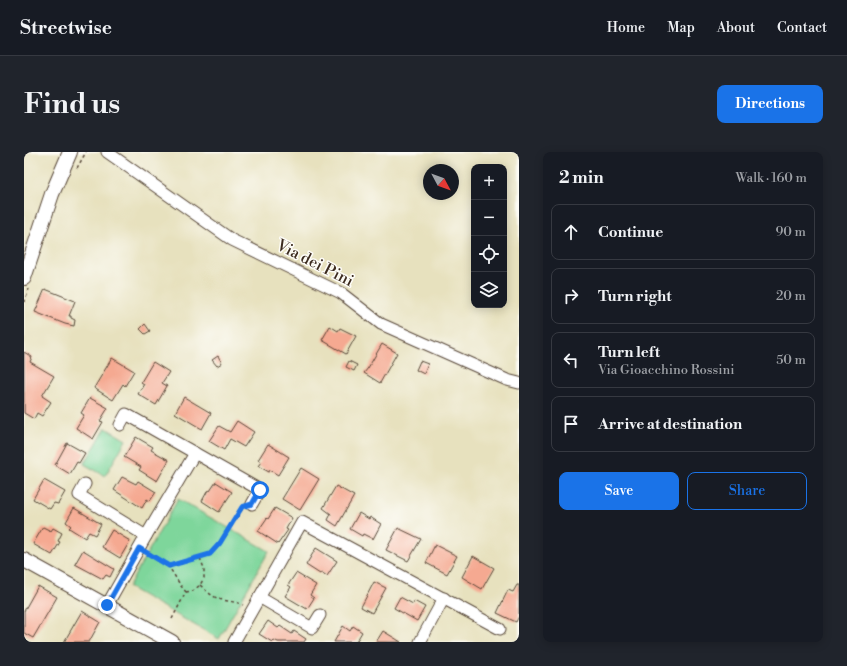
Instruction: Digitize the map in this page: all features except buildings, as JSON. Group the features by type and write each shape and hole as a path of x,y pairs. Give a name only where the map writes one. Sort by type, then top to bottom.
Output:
{"street":[{"path":"24,278 52,194 70,152"},
{"name":"Via dei Pini","path":"107,152 232,240 341,293 381,324 507,380 519,383"},
{"path":"120,425 126,414 260,490 252,504"},
{"path":"107,605 195,453"},
{"path":"85,484 79,495 146,536"},
{"path":"234,642 302,522 500,629"},
{"path":"24,560 172,642"},
{"path":"259,597 312,628 320,614"},
{"path":"420,642 444,598"}],"path":[{"path":"169,566 210,554 220,543 242,507 252,504"},
{"path":"139,548 169,566 186,592"},
{"path":"186,592 193,591 200,585 204,578 204,568 200,558"},
{"path":"200,585 212,596 226,601 240,603 252,609"},
{"path":"172,620 186,592"}],"green space":[{"path":"106,428 126,440 105,476 84,464"},
{"path":"178,499 269,551 219,639 128,587"}],"route":[{"path":"107,605 139,548 148,552 169,566 210,554 220,543 242,507 252,504 260,490"}]}
